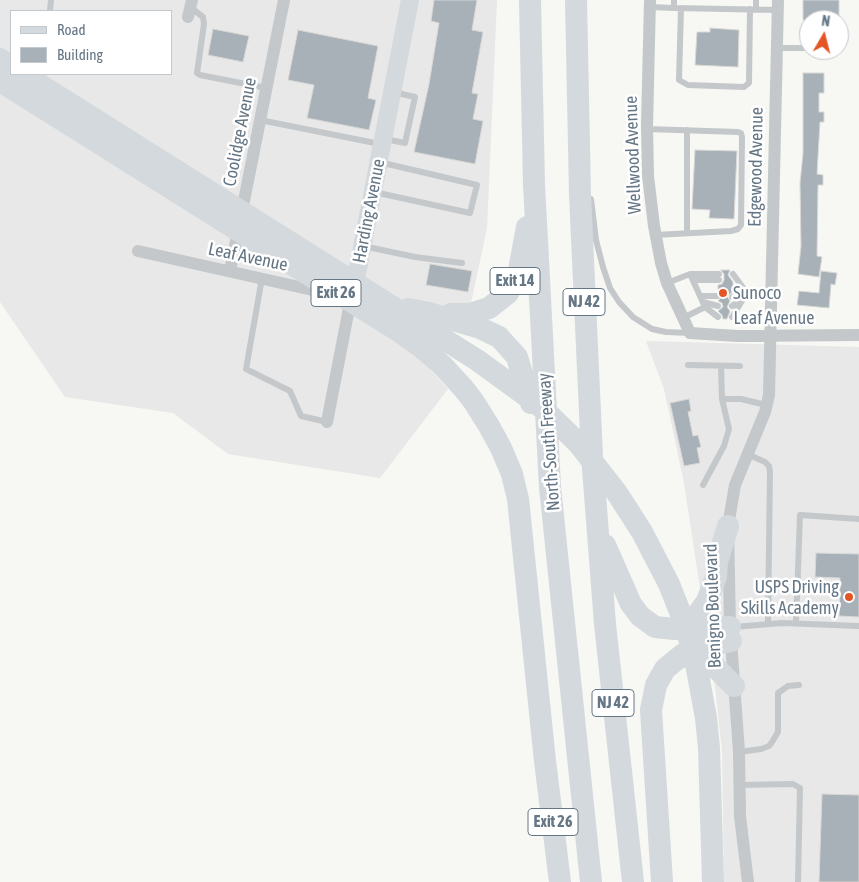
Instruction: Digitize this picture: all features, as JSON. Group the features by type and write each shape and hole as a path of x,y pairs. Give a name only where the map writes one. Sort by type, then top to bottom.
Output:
{"highway":[{"name":"North-South Freeway","path":"530,0 534,184 550,487 591,882"},
{"name":"NJ 42","path":"576,0 580,194 597,523 610,681 633,882"},
{"path":"24,75 131,152 467,353 523,393 562,427 593,461 617,493 642,532 662,568 686,626 695,658 704,704 709,754 713,882"},
{"name":"Exit 26","path":"0,81 131,152 421,347 442,364 464,389 489,426 506,461 516,489 520,510 545,761 560,882"},
{"name":"Exit 14","path":"429,313 457,315 477,312 494,305 508,293 519,270 534,184"},
{"path":"352,298 429,313 490,332 506,343 517,357 524,376 550,487"},
{"path":"597,523 611,562 640,616 655,627 667,630 731,634"},
{"path":"675,629 695,618 707,601 716,577 717,562 728,526"},
{"path":"662,882 651,710 656,685 665,669 676,658 731,634"},
{"path":"676,658 697,656 719,670 734,686"}],"main road":[{"name":"Harding Avenue","path":"352,298 410,0"}],"street":[{"name":"Coolidge Avenue","path":"230,271 284,0"},
{"name":"Wellwood Avenue","path":"650,3 647,129 648,176 655,235 667,283 690,333"},
{"name":"Edgewood Avenue","path":"769,336 778,5"},
{"name":"Leaf Avenue","path":"138,251 352,298"},
{"name":"Harding Avenue","path":"327,422 352,298"},
{"name":"Leaf Avenue","path":"690,333 737,336 859,335"},
{"name":"Benigno Boulevard","path":"748,882 740,816 728,526 735,485 769,395 771,372 769,336"}],"lane":[{"path":"674,0 678,8 679,80 688,85 744,87 749,83 753,9 756,0"},
{"path":"650,3 678,8 753,9 778,5"},
{"path":"190,8 203,17 204,24 197,73 266,88"},
{"path":"776,48 799,48"},
{"path":"577,81 587,165"},
{"path":"260,120 382,141 405,143 415,97 392,92"},
{"path":"647,129 738,132 741,133 742,137 741,225 738,229 655,235"},
{"path":"687,130 687,233"},
{"path":"372,192 470,212 476,185 378,162"},
{"path":"590,193 596,240 603,268 610,288 619,302 633,317 652,328 666,332 690,333"},
{"path":"362,245 415,257 462,263"},
{"path":"667,283 692,277 718,277"},
{"path":"692,277 702,302 718,317"},
{"path":"262,278 246,369 290,391 301,416 327,422"},
{"path":"733,278 747,293"},
{"path":"732,297 747,293 770,293"},
{"path":"732,306 747,293"},
{"path":"732,317 747,293"},
{"path":"683,318 702,302 718,296"},
{"path":"702,302 718,306"},
{"path":"688,365 740,366"},
{"path":"702,484 724,446 729,429 722,399 721,366"},
{"path":"722,399 741,399 766,405"},
{"path":"747,454 765,462 769,466 770,472 768,624"},
{"path":"796,624 800,515 859,519"},
{"path":"731,634 768,624 859,626"},
{"path":"738,752 760,749 772,742 778,732 778,693 788,686 799,685"},
{"path":"740,785 793,784 800,788 798,882"}],"shaded area":[{"path":"0,0 497,0 487,228 467,322 416,312 429,368 448,389 380,478 228,454 173,413 65,397 0,302"},
{"path":"646,341 859,347 859,882 724,882 722,752 715,687 684,483 664,389"}],"building":[{"path":"434,0 477,0 472,30 483,32 472,93 478,94 473,119 483,121 475,164 414,152 429,84 439,23 431,21"},
{"path":"803,0 839,0 839,10 803,10"},
{"path":"710,28 739,30 738,67 695,65 697,32 710,32"},
{"path":"213,29 249,36 243,62 208,55"},
{"path":"298,30 378,46 368,98 376,100 369,130 307,118 314,85 288,80"},
{"path":"803,73 824,73 824,93 819,93 819,112 824,112 824,122 820,122 817,174 823,175 823,185 818,185 817,256 822,257 819,277 798,274 801,246 800,183 803,153"},
{"path":"695,150 737,151 734,219 709,218 710,210 692,209"},
{"path":"430,264 472,271 468,292 426,285"},
{"path":"721,270 730,270 728,275 733,282 733,292 727,296 730,301 727,307 730,311 727,319 723,319 718,311 723,307 722,303 718,301 723,296 718,291 718,285 722,284 724,280 724,274"},
{"path":"821,271 837,273 835,285 831,284 829,308 797,305 799,291 819,293"},
{"path":"689,399 691,411 688,412 693,436 698,435 701,447 697,448 700,463 684,466 670,403"},
{"name":"USPS Driving Skills Academy","path":"816,553 859,554 859,617 839,616 840,578 815,577"},
{"path":"822,794 859,795 859,882 819,882"}],"place":[{"name":"Sunoco","path":"723,293"},
{"name":"USPS Driving Skills Academy","path":"849,597"}]}
